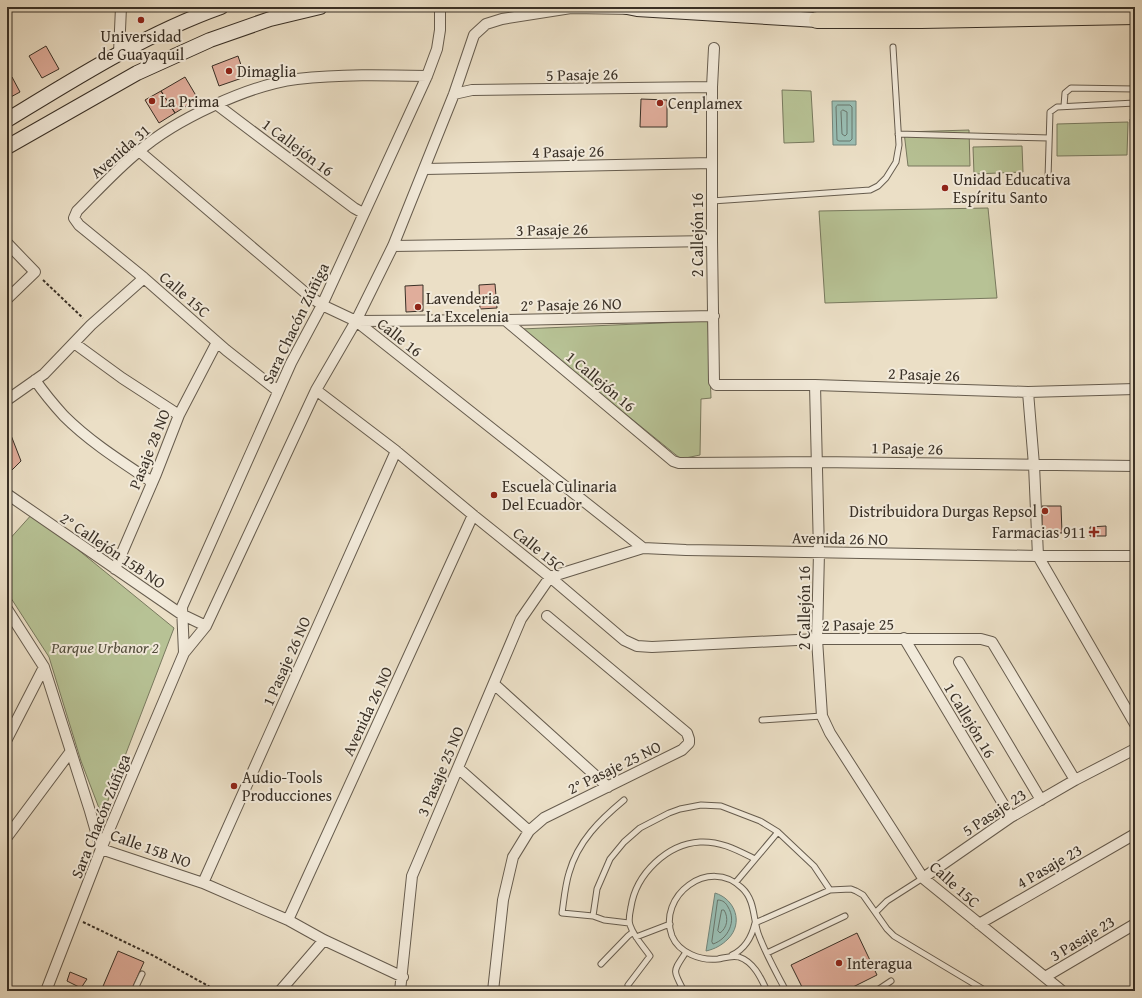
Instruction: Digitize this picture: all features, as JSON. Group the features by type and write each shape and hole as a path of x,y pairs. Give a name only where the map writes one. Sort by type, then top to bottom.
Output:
{"main road":[{"path":"7,120 119,53 199,15 221,7"},
{"path":"7,147 137,73 210,40 270,19 320,7"},
{"path":"783,7 811,20 907,7"},
{"path":"846,15 870,7"},
{"path":"632,8 811,20 928,20 1135,16"}],"street":[{"path":"119,53 121,7"},
{"name":"Sara Chacón Zúñiga","path":"184,653 181,614 182,607 278,391 322,305 363,213 428,76 437,49 440,30 440,7"},
{"name":"Sara Chacón Zúñiga","path":"46,991 101,849 184,653 206,626 316,390 356,320 393,246 454,94 474,34 486,24 502,18 571,8 632,8"},
{"name":"2 Callejón 16","path":"714,48 712,87 714,382"},
{"name":"Avenida 31","path":"74,218 77,211 139,151 177,124 216,104 257,88 296,79 359,75 428,76"},
{"name":"5 Pasaje 26","path":"454,94 472,90 712,87"},
{"name":"1 Callejón 16","path":"216,104 354,208 363,213"},
{"name":"Calle 16","path":"139,151 302,290 322,305 356,320 643,548"},
{"name":"4 Pasaje 26","path":"425,169 712,163"},
{"name":"Calle 15C","path":"74,218 79,225 144,278 217,342 278,391"},
{"name":"3 Pasaje 26","path":"393,246 712,241"},
{"path":"7,243 35,272 7,299"},
{"path":"7,400 44,374 91,325 144,278"},
{"name":"2° Pasaje 26 NO","path":"356,320 505,320 714,316"},
{"name":"1 Callejón 16","path":"505,320 673,461 679,463"},
{"name":"Pasaje 28 NO","path":"115,569 178,416 217,342"},
{"path":"74,343 178,416"},
{"path":"36,380 48,397 65,416 104,450 152,482"},
{"name":"2 Pasaje 26","path":"714,382 717,386 815,385 1028,392 1135,389"},
{"name":"2 Callejón 16","path":"815,385 819,552 817,640 822,716 830,734"},
{"name":"Calle 15C","path":"316,390 396,451 550,577 624,640 637,646 652,647"},
{"path":"1028,392 1034,465 1038,556 1135,724"},
{"name":"1 Pasaje 26 NO","path":"203,883 396,451"},
{"name":"1 Pasaje 26","path":"679,463 817,462 1135,466"},
{"name":"2° Callejón 15B NO","path":"7,494 181,614 206,626"},
{"name":"Avenida 26 NO","path":"288,920 473,515"},
{"name":"Avenida 26 NO","path":"550,577 643,548 1038,556 1135,556"},
{"name":"3 Pasaje 25 NO","path":"400,991 403,976 412,876 521,619 550,577"},
{"name":"Calle 15B NO","path":"7,609 44,667 101,849 203,883 288,920 324,940 403,976"},
{"name":"2° Pasaje 25 NO","path":"493,991 503,900 513,857 529,831 544,818 682,750 689,743 687,733 546,616"},
{"name":"1 Callejón 16","path":"904,638 1011,817"},
{"name":"2 Pasaje 25","path":"652,647 904,638 982,639 992,642 1075,780"},
{"path":"959,662 1041,800"},
{"path":"7,739 44,667"},
{"path":"494,684 608,787"},
{"name":"Calle 15C","path":"830,734 923,878 1062,991"},
{"name":"5 Pasaje 23","path":"923,878 1011,817 1075,780 1135,749"},
{"path":"7,837 71,751"},
{"path":"458,768 529,831"},
{"name":"4 Pasaje 23","path":"979,924 1135,834"},
{"name":"3 Pasaje 23","path":"1045,977 1135,924"},
{"path":"280,991 324,940"}],"lane":[{"path":"712,201 870,190 878,186 886,178 896,162 899,145 893,47"},
{"path":"1064,106 1065,93 1070,88 1135,89"},
{"path":"1048,178 1050,112 1057,106 1135,103"},
{"path":"898,134 1050,138"},
{"path":"762,720 822,716"},
{"path":"624,800 599,821 590,832 575,858 569,873 562,913 592,916 604,920 630,922"},
{"path":"592,916 597,888 610,858 616,850 640,828 669,813 692,806 701,805 721,806 760,821 778,832 814,866 830,890"},
{"path":"736,882 778,832"},
{"path":"628,985 650,956 636,938 630,922 631,903 640,880 658,861 674,850 692,843 700,842 718,843 734,849 755,860"},
{"path":"767,991 754,968 743,959 737,956 708,959 697,957 686,952 679,946 672,936 670,924 671,914 674,903 680,892 690,884 702,878 714,876 725,877 736,882 744,889 754,909 755,923 758,934 786,991"},
{"name":"5 Pasaje 23","path":"876,912 887,901 923,878"},
{"path":"755,923 830,890 851,889 863,895 887,929 903,942 986,991"},
{"path":"767,953 845,916"},
{"path":"728,957 737,953 744,946 752,934 755,923"},
{"path":"636,938 670,924"},
{"path":"601,964 628,936 634,932"},
{"path":"684,991 675,974 675,968 686,952"},
{"path":"134,991 142,974"},
{"path":"876,991 892,981"}],"path":[{"path":"35,272 91,325"},
{"path":"75,918 154,956 212,988 214,991"}],"green space":[{"path":"782,90 811,91 814,142 784,143"},
{"path":"1130,119 1135,119 1135,155 1131,155"},
{"path":"1128,122 1127,155 1057,156 1057,124"},
{"path":"969,130 970,166 908,166 904,132"},
{"path":"1022,146 1023,172 974,174 973,147"},
{"path":"988,208 997,298 825,303 819,211"},
{"path":"708,321 711,398 701,399 700,455 681,459 521,329"},
{"name":"Parque Urbanor 2","path":"33,513 174,628 102,816 81,761 49,657 7,592 7,542"}],"water":[{"path":"832,101 856,101 856,145 833,145"},
{"path":"715,893 728,900 732,906 735,912 736,926 733,933 726,941 715,948 706,951"}],"building":[{"path":"46,46 59,69 42,78 29,56"},
{"name":"Dimaglia","path":"238,56 245,77 219,86 212,66"},
{"path":"12,77 20,92 7,99 7,79"},
{"path":"185,77 198,99 175,113 161,91"},
{"path":"161,91 175,113 159,123 145,100"},
{"path":"641,99 667,100 667,127 640,127"},
{"path":"495,284 497,308 480,309 479,285"},
{"path":"423,285 423,311 406,312 405,286"},
{"path":"7,425 21,461 10,472 7,466"},
{"path":"1042,506 1061,506 1062,533 1042,533"},
{"path":"1106,526 1106,536 1090,536 1090,527"},
{"path":"857,933 877,975 845,991 804,991 791,965"},
{"path":"118,951 144,962 131,991 101,991"},
{"path":"70,972 87,979 81,988 67,981"}],"place":[{"name":"Universidad de Guayaquil","path":"141,20"},
{"name":"Dimaglia","path":"229,71"},
{"name":"La Prima","path":"152,101"},
{"name":"Cenplamex","path":"660,103"},
{"name":"Unidad Educativa Espíritu Santo","path":"945,188"},
{"name":"Lavenderia La Excelenia","path":"418,307"},
{"name":"Escuela Culinaria Del Ecuador","path":"494,495"},
{"name":"Distribuidora Durgas Repsol","path":"1045,511"},
{"name":"Farmacias 911","path":"1094,532"},
{"name":"Audio-Tools Producciones","path":"234,786"},
{"name":"Interagua","path":"839,963"}]}
